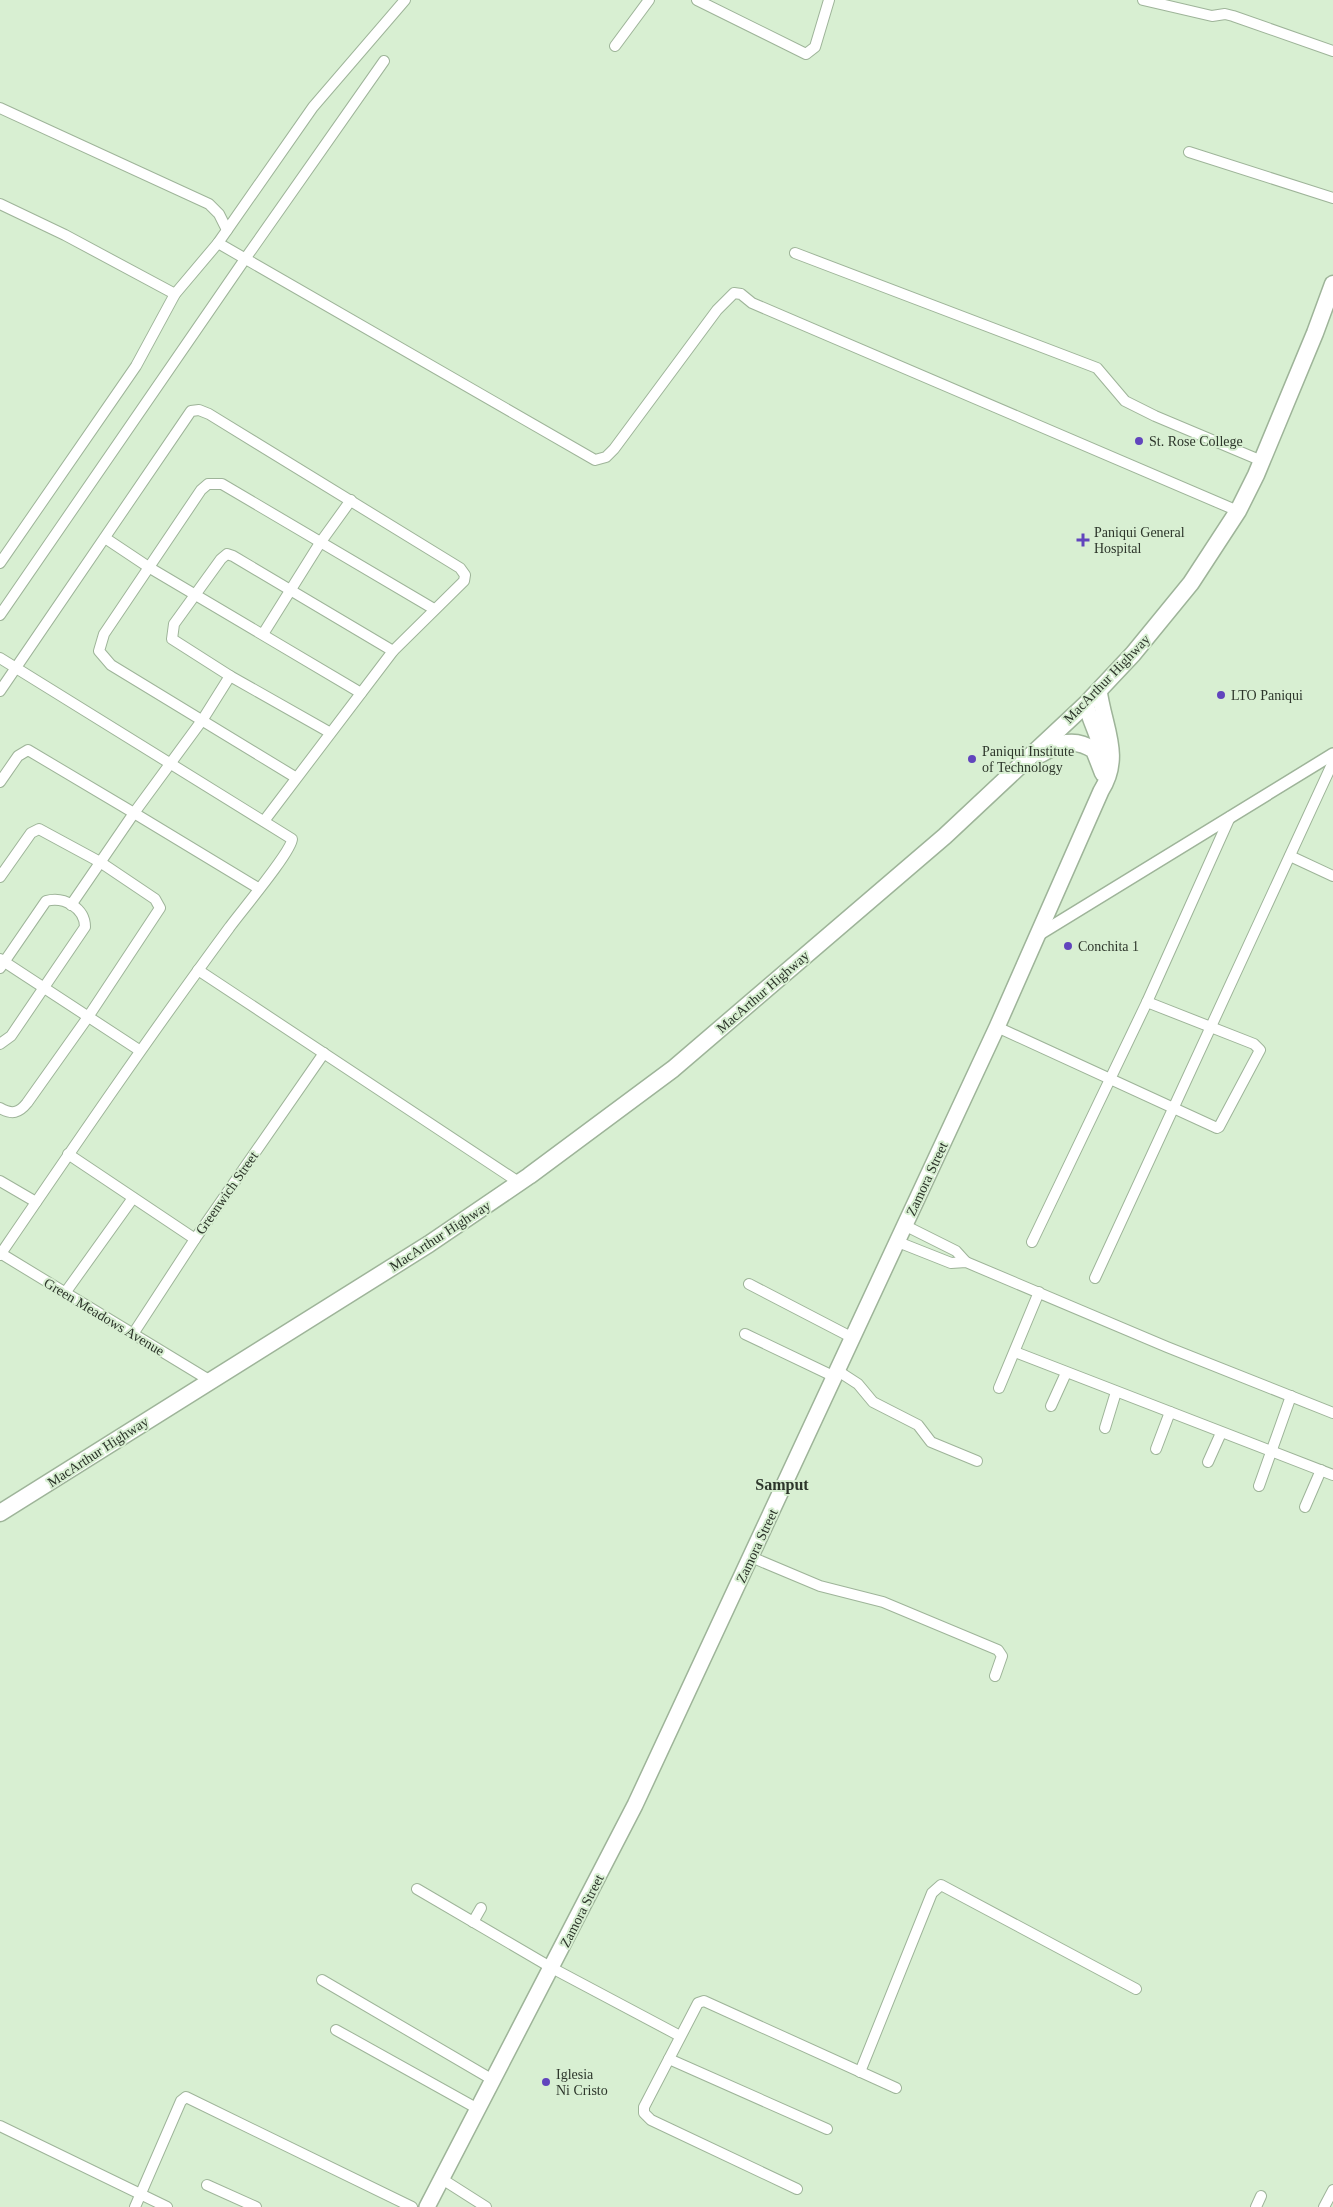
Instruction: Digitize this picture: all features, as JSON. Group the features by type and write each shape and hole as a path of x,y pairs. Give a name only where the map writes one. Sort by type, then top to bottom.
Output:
{"highway":[{"name":"MacArthur Highway","path":"0,1513 428,1244 520,1182 687,1057 865,906 1016,769 1086,704 1164,618 1191,583 1238,511 1262,461 1312,342 1333,284"},
{"path":"1016,769 1056,745 1072,742 1094,750 1107,771"}],"main road":[{"name":"Zamora Street","path":"426,2207 494,2080 635,1806 906,1226 1038,935 1101,791 1107,771 1110,738 1099,690"},
{"name":"Zamora Street","path":"1086,704 1089,720 1102,751 1107,771"}],"street":[{"path":"0,563 136,366 175,294 218,243 313,107 405,0"},
{"path":"614,46 649,0"},
{"path":"697,0 806,54 815,47 829,0"},
{"path":"1144,0 1212,16 1226,14 1234,16 1333,51"},
{"path":"0,615 384,61"},
{"path":"0,108 209,204 219,214 227,230"},
{"path":"1189,152 1333,198"},
{"path":"0,204 64,235 175,294"},
{"path":"218,243 595,460 606,457 614,449 717,310 734,293 742,294 752,303 1238,511"},
{"path":"795,253 1098,368 1125,401 1262,461"},
{"path":"0,691 190,411 209,414 460,568 465,575 464,581 392,651 295,777 264,821"},
{"path":"295,777 112,664 99,651 104,634 201,490 214,482 237,493 434,609"},
{"path":"263,634 320,543 351,500"},
{"path":"105,538 150,568 361,693"},
{"path":"329,732 230,676 172,639 174,624 227,554 291,589 392,651"},
{"path":"0,658 292,839 292,843 140,1050 0,1254"},
{"path":"71,904 134,812 203,719 230,676"},
{"path":"0,782 18,756 28,750 258,888"},
{"path":"1038,935 1333,754"},
{"path":"1095,1278 1333,762"},
{"path":"1032,1242 1147,1002 1230,817"},
{"path":"0,876 31,833 39,829 100,862 155,899 160,908 88,1017 22,1109 10,1113 0,1108"},
{"path":"1290,856 1333,876"},
{"path":"0,1044 11,1036 44,988 85,927 82,915 71,904 59,900 46,901 2,963 44,988 140,1050"},
{"path":"198,970 520,1182"},
{"path":"997,1027 1217,1128 1220,1126 1259,1053 1258,1047 1211,1026 1147,1002"},
{"name":"Greenwich Street","path":"133,1334 195,1239 324,1053"},
{"path":"68,1154 195,1239"},
{"path":"0,1181 36,1202"},
{"path":"65,1292 133,1198"},
{"path":"906,1226 956,1251 966,1262 1167,1347 1333,1413"},
{"path":"918,1250 924,1235"},
{"path":"898,1242 952,1263 966,1262"},
{"name":"Green Meadows Avenue","path":"0,1254 209,1380"},
{"path":"749,1284 853,1338"},
{"path":"999,1388 1039,1292"},
{"path":"746,1334 858,1384 874,1402 918,1425 931,1442 978,1461"},
{"path":"1015,1352 1220,1433 1333,1475"},
{"path":"1051,1406 1066,1373"},
{"path":"1105,1428 1116,1392"},
{"path":"1259,1486 1291,1396"},
{"path":"1156,1449 1170,1412"},
{"path":"1208,1462 1220,1433"},
{"path":"1305,1507 1321,1470"},
{"path":"751,1557 820,1586 883,1602 998,1650 1002,1656 995,1676"},
{"path":"860,2072 932,1893 941,1885 1136,1989"},
{"path":"416,1889 552,1968 680,2036"},
{"path":"473,1922 481,1908"},
{"path":"322,1980 494,2080"},
{"path":"797,2189 647,2118 644,2107 698,2003 704,2001 896,2088"},
{"path":"336,2030 478,2109"},
{"path":"669,2059 827,2129"},
{"path":"135,2207 182,2101 186,2097 412,2207"},
{"path":"0,2126 167,2207"},
{"path":"442,2178 486,2207"},
{"path":"208,2185 256,2207"},
{"path":"1324,2207 1333,2190"},
{"path":"1256,2207 1262,2196"}],"place":[{"name":"St. Rose College","path":"1139,441"},
{"name":"Paniqui General Hospital","path":"1083,540"},
{"name":"LTO Paniqui","path":"1221,695"},
{"name":"Paniqui Institute of Technology","path":"972,759"},
{"name":"Conchita 1","path":"1068,946"},
{"name":"Iglesia Ni Cristo","path":"546,2082"}],"district":[{"name":"Samput","path":"782,1484"}]}
